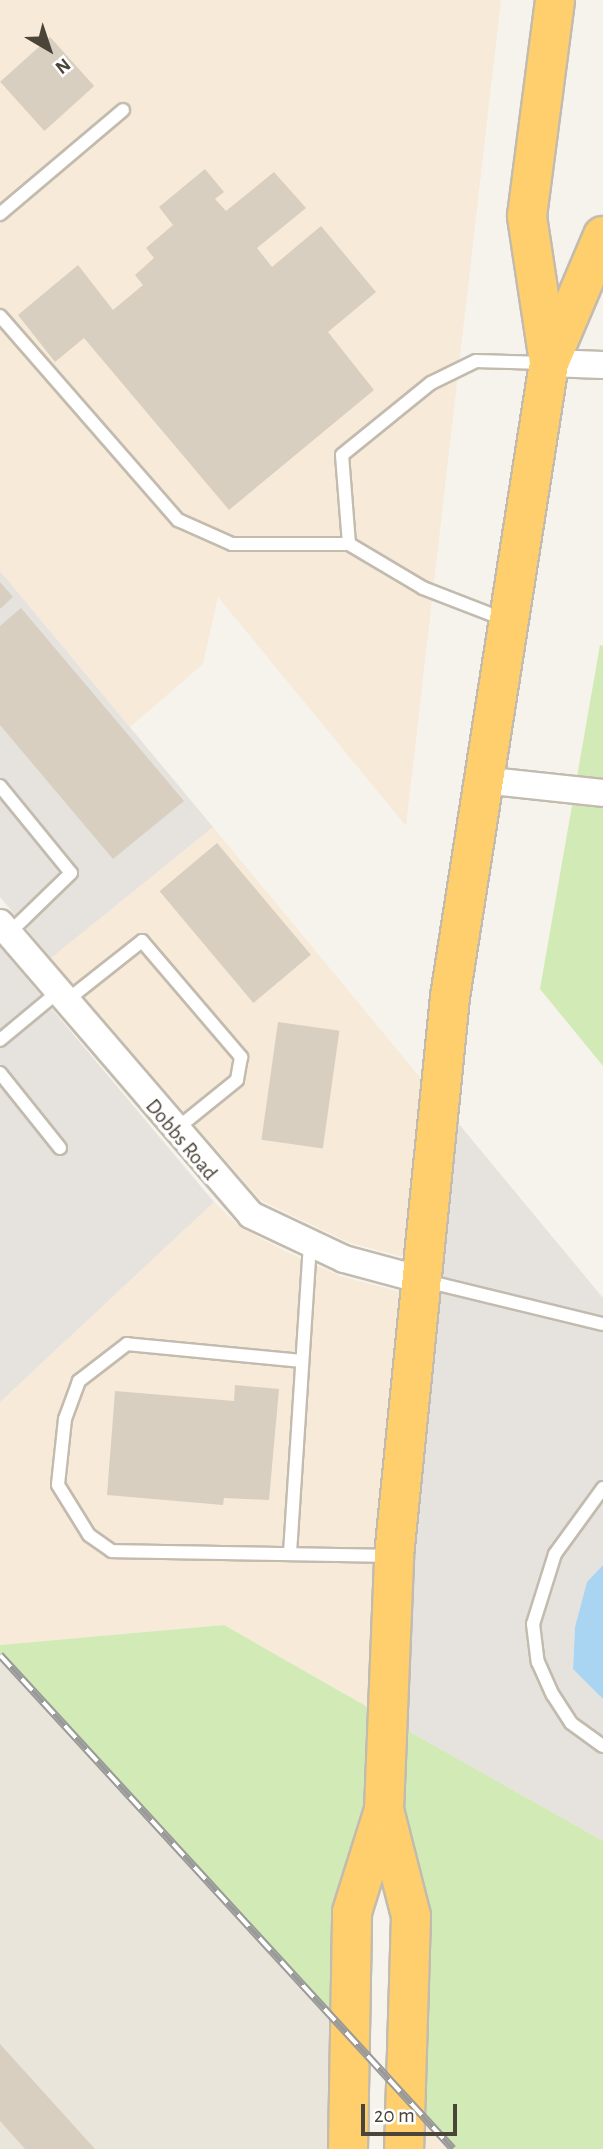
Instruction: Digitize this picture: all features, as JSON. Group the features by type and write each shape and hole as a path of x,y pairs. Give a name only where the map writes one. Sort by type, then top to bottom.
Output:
{"highway":[{"path":"549,363 527,216 555,0"},
{"path":"348,2149 352,1912 384,1810 394,1556 418,1279 482,779 549,363 603,236"},
{"path":"384,1810 411,1916 404,2149"}],"street":[{"path":"549,363 603,365"},
{"path":"482,779 603,793"},
{"name":"Dobbs Road","path":"4,928 174,1130 251,1215 310,1243 418,1279"}],"lane":[{"path":"0,214 123,110"},
{"path":"0,316 178,520 232,544 349,544 423,588 507,621"},
{"path":"349,544 342,455 431,383 476,360 549,363"},
{"path":"0,786 71,873 4,928"},
{"path":"0,1040 142,941 241,1057 237,1080 174,1130"},
{"path":"0,1073 60,1148"},
{"path":"290,1553 310,1243"},
{"path":"418,1279 603,1324"},
{"path":"302,1361 127,1345 79,1381 65,1419 58,1485 89,1535 112,1551 394,1556"},
{"path":"603,1488 555,1554 533,1624 538,1662 553,1695 571,1723 603,1746"}],"shaded area":[{"path":"0,0 501,0 406,826 218,597 203,664 130,727 0,571"},
{"path":"0,571 213,827 51,958 0,897"},
{"path":"213,827 423,1081 403,1257 348,1242 260,1200 51,958"},
{"path":"0,947 214,1202 0,1402"},
{"path":"454,1118 603,1298 603,1565 587,1583 575,1627 573,1668 603,1699 603,1841 405,1729 412,1560"},
{"path":"214,1202 241,1228 283,1250 340,1276 400,1292 371,1709 224,1625 0,1645 0,1402"},
{"path":"0,1655 334,2019 331,2149 0,2149"},
{"path":"423,2116 454,2149 422,2149"}],"green space":[{"path":"600,645 603,646 603,1066 540,989"},
{"path":"224,1625 371,1709 366,1808 334,2019 0,1655 0,1645"},
{"path":"405,1729 603,1841 603,2149 454,2149 423,2116 402,1813"}],"water":[{"path":"603,1565 603,1699 573,1669 575,1627 587,1582"}],"building":[{"path":"50,37 94,86 44,131 0,82"},
{"path":"205,169 224,192 215,199 226,211 274,172 306,208 257,248 272,267 321,226 376,292 328,332 374,390 229,510 84,338 55,362 18,315 78,265 113,310 143,285 135,275 154,258 146,248 173,225 159,207"},
{"path":"0,582 13,597 0,609"},
{"path":"21,608 184,801 113,859 0,725 0,626"},
{"path":"217,843 311,955 253,1003 160,891"},
{"path":"278,1022 339,1031 323,1148 261,1140"},
{"path":"235,1385 279,1389 269,1500 224,1498 223,1505 107,1495 115,1391 234,1401"},
{"path":"0,2044 95,2149 25,2149 0,2121"}],"railway":[{"path":"0,1655 453,2149"}]}
